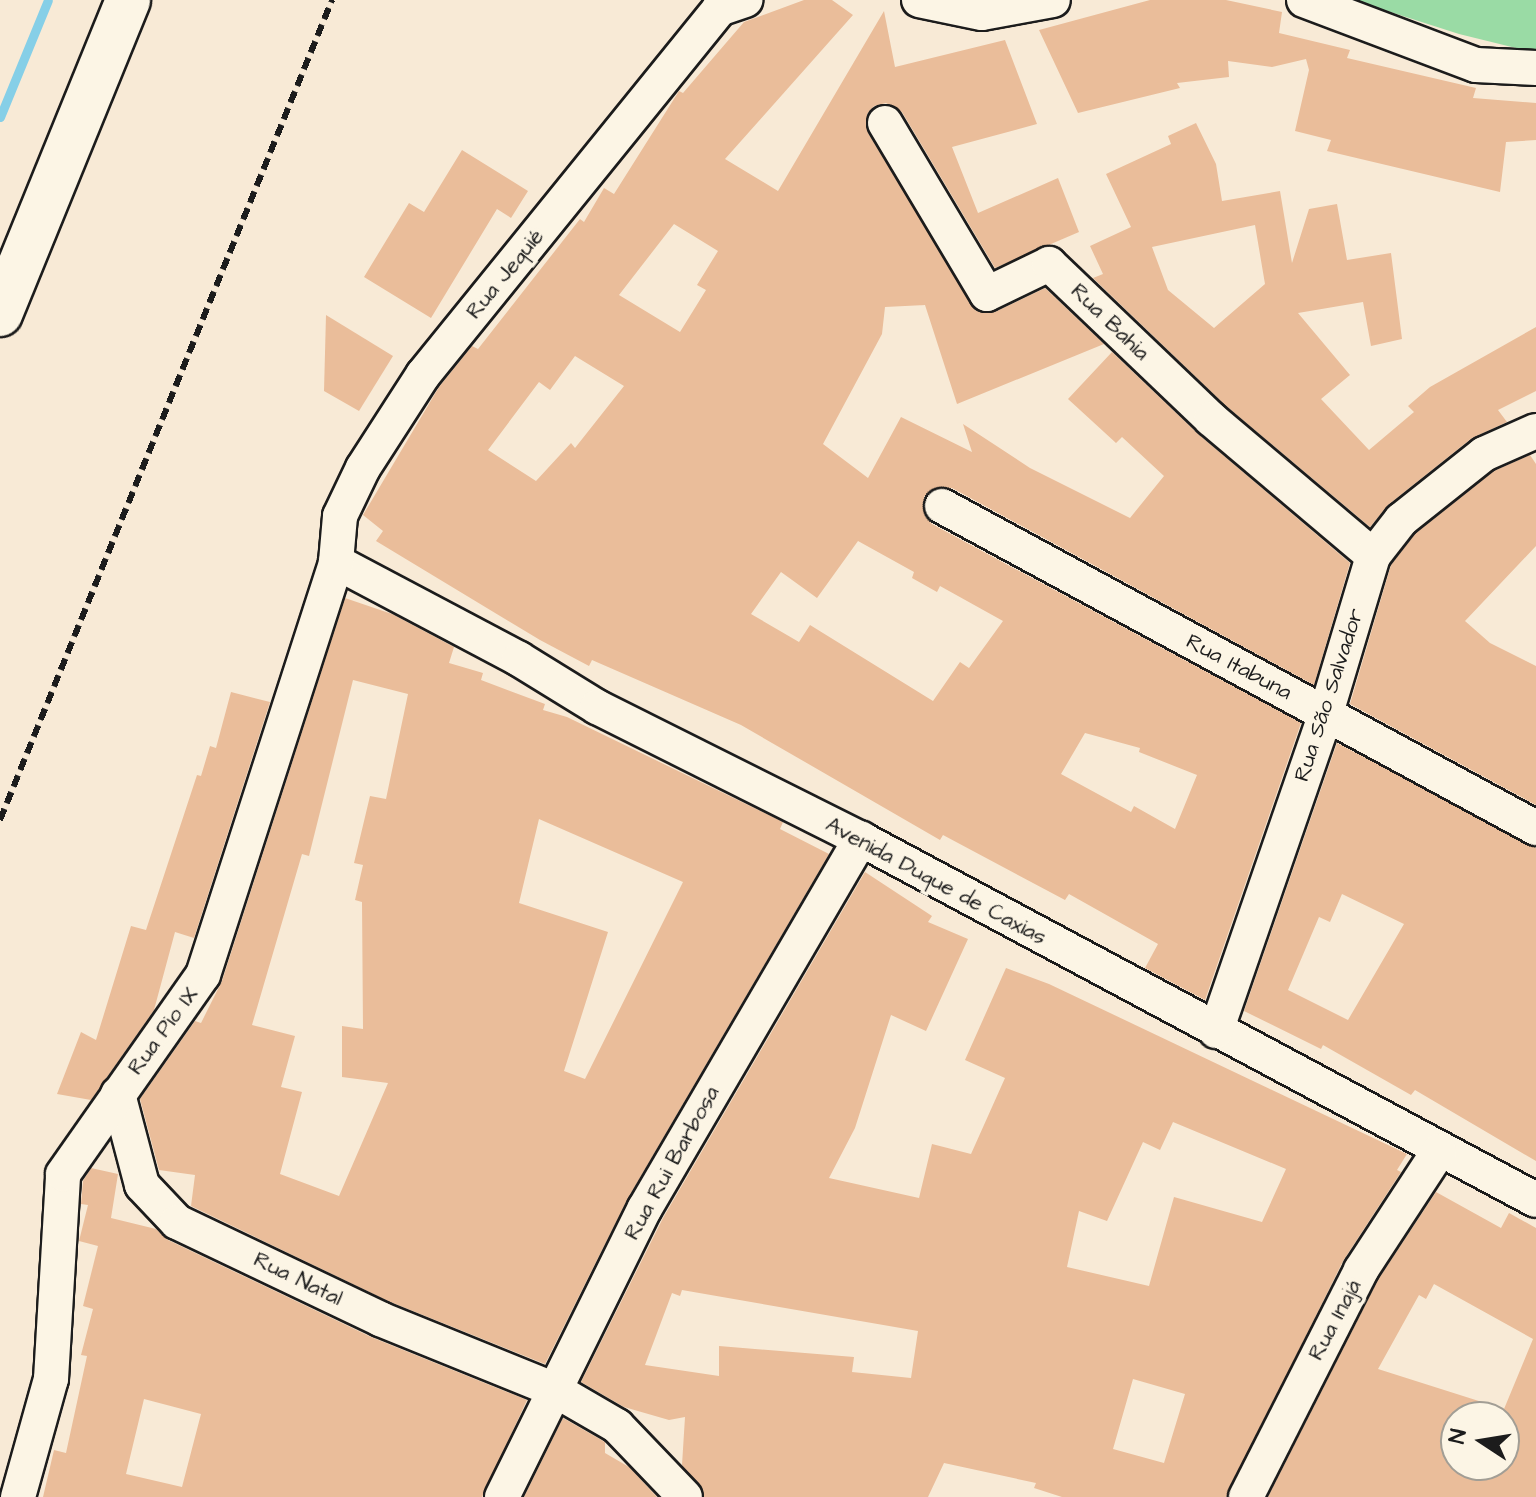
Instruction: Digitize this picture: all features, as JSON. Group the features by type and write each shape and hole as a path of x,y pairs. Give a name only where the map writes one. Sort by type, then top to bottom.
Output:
{"main road":[{"path":"0,314 128,0"}],"street":[{"path":"919,0 982,13 1053,0"},
{"path":"1304,0 1476,65 1536,68"},
{"name":"Rua Jequié","path":"336,562 346,504 363,468 423,375 732,4"},
{"name":"Rua Bahia","path":"885,123 987,294 1049,264 1211,419 1373,556"},
{"name":"Rua São Salvador","path":"1216,1031 1326,713 1373,556 1401,520 1484,454 1535,434"},
{"name":"Rua Itabuna","path":"942,506 1536,828"},
{"name":"Avenida Duque de Caxias","path":"336,562 519,659 597,707 861,839 1439,1151 1536,1200"},
{"name":"Rua Pio IX","path":"18,1497 51,1379 63,1174 203,975 336,562"},
{"name":"Rua Rui Barbosa","path":"502,1497 645,1208 861,839"},
{"name":"Rua Natal","path":"118,1094 142,1185 177,1222 380,1319 555,1390 617,1426 685,1497"},
{"name":"Rua Inajá","path":"1246,1497 1361,1270 1439,1151"}],"green space":[{"path":"1353,0 1536,0 1536,53 1459,34"}],"building":[{"path":"804,0 832,0 853,15 725,159 778,191 884,11 895,67 1005,40 1037,124 952,147 978,213 1058,178 1079,232 995,268 902,112 886,103 874,106 867,114 868,133 976,311 995,312 1045,288 1104,344 957,404 925,305 885,307 882,334 823,444 868,478 901,417 972,452 963,424 1030,468 1130,518 1164,476 1122,437 1116,443 1068,399 1112,352 1198,434 1350,563 1314,685 952,488 932,489 924,497 925,516 932,524 1301,723 1205,1000 1145,968 1158,944 1069,894 1065,900 943,835 940,840 741,725 592,660 589,666 540,640 376,541 383,531 363,515 439,387 472,346 478,349 580,219 584,222 604,188 614,194 679,91 683,93 744,22","holes":["674,224 718,251 697,285 706,290 680,332 619,295","575,356 624,386 575,448 571,443 536,481 488,450 539,382 550,390","858,541 914,572 912,578 937,592 940,586 1003,621 969,668 960,662 933,701 810,625 799,642 751,614 781,572 817,598","1085,733 1140,748 1139,752 1197,775 1175,829 1134,806 1131,812 1061,774"]},
{"path":"1150,0 1226,0 1282,12 1279,33 1350,50 1347,58 1476,88 1473,98 1536,103 1536,140 1506,142 1500,192 1327,151 1331,140 1295,131 1309,70 1306,59 1272,67 1228,61 1229,77 1177,83 1180,88 1078,113 1039,30"},
{"path":"1196,123 1216,164 1222,201 1280,191 1292,263 1309,209 1337,204 1347,260 1391,253 1402,339 1371,346 1363,302 1298,313 1350,375 1321,399 1369,450 1414,412 1408,406 1430,387 1536,327 1536,391 1498,410 1507,422 1472,438 1388,505 1370,527 1224,404 1093,278 1103,274 1090,246 1131,227 1106,174 1171,144 1168,136","holes":["1255,225 1265,284 1214,328 1168,290 1152,247"]},
{"path":"462,150 528,191 511,218 497,209 431,318 364,277 409,203 424,212"},
{"path":"326,315 393,356 359,411 324,391"},
{"path":"1530,455 1536,464 1536,546 1465,621 1490,643 1536,666 1536,805 1350,704 1391,565 1415,534 1494,471"},
{"path":"345,598 392,614 454,647 449,663 483,673 481,680 545,704 543,710 567,717 783,822 780,829 829,854 628,1198 545,1364 388,1301 191,1206 195,1175 159,1170 140,1099 195,1021 201,1023 222,981","holes":["353,680 408,694 386,799 370,796 354,863 363,865 355,900 362,902 363,1029 342,1026 342,1077 388,1083 339,1196 280,1174 302,1092 281,1087 295,1036 252,1025 302,854 309,856","539,819 683,882 585,1079 564,1071 608,932 519,903"]},
{"path":"231,692 270,702 194,938 175,932 154,1010 91,1100 57,1094 81,1032 96,1040 131,926 146,930 197,775 201,776 210,746 216,748"},
{"path":"1337,743 1536,848 1536,1161 1415,1090 1411,1095 1323,1045 1321,1049 1244,1011","holes":["1342,894 1404,924 1348,1020 1288,990 1319,917 1330,922"]},
{"path":"865,872 932,916 928,922 968,939 926,1031 891,1015 855,1128 829,1178 919,1198 932,1144 971,1154 1005,1078 965,1060 1006,968 1049,984 1407,1154 1397,1170 1401,1172 1343,1261 1226,1497 1062,1497 1034,1488 1036,1483 944,1463 928,1497 704,1497 682,1465 685,1417 669,1420 624,1407 581,1382 663,1218","holes":["1173,1122 1286,1169 1262,1222 1174,1197 1149,1286 1067,1267 1079,1211 1107,1221 1143,1142 1160,1150","682,1290 918,1331 911,1378 852,1372 854,1357 719,1346 719,1376 645,1365 672,1293 680,1296","1133,1379 1185,1394 1164,1463 1113,1449"]},
{"path":"91,1168 118,1174 111,1218 156,1229 168,1240 371,1337 527,1400 482,1497 43,1497 54,1450 66,1453 87,1356 81,1355 93,1309 83,1306 98,1246 79,1241 88,1205 81,1204 83,1181","holes":["144,1399 201,1414 182,1487 126,1474"]},
{"path":"1436,1192 1501,1228 1509,1213 1536,1228 1536,1497 1268,1497 1378,1280","holes":["1434,1284 1533,1339 1507,1401 1520,1401 1520,1481 1440,1481 1440,1401 1479,1401 1378,1369 1419,1295 1426,1299"]},
{"path":"563,1418 605,1442 605,1453 629,1467 657,1497 524,1497"}],"waterway":[{"path":"0,117 48,0"}],"railway":[{"path":"0,820 332,0"}]}
